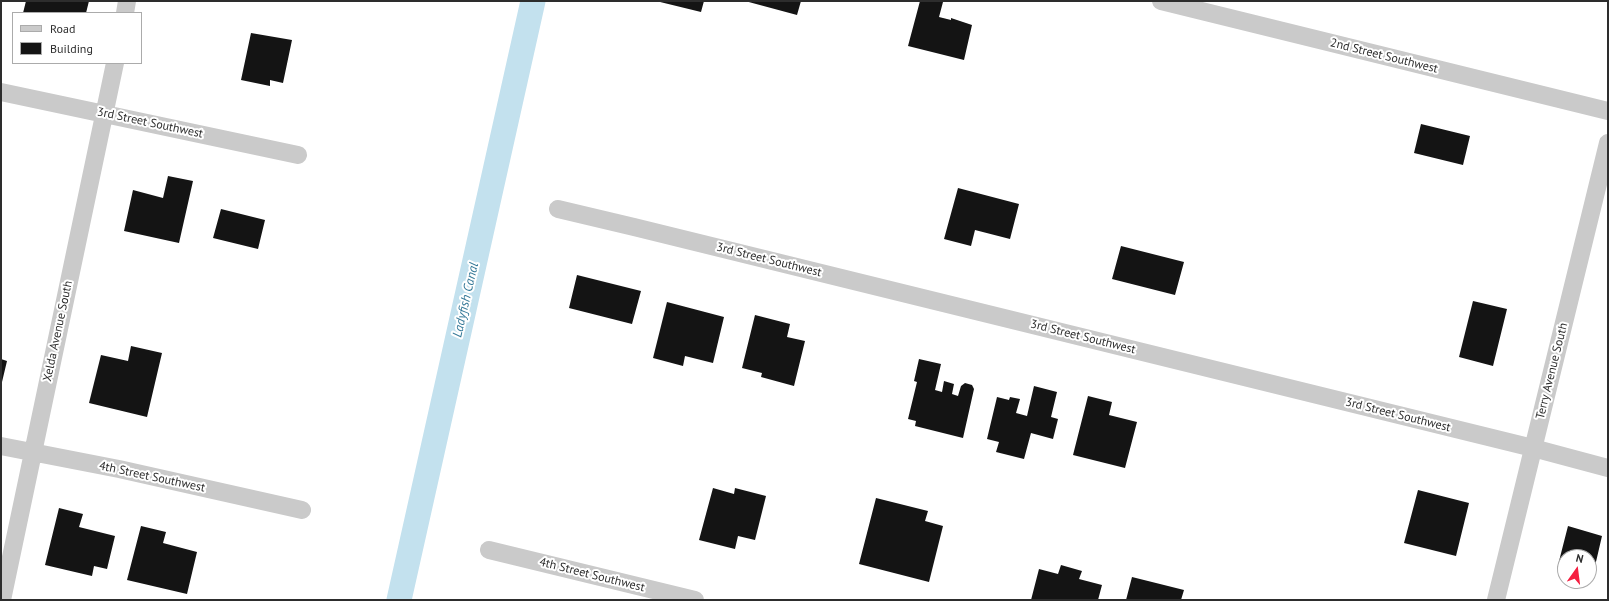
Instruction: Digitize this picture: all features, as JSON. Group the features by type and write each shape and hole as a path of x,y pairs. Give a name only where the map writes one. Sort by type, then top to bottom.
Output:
{"street":[{"path":"125,12 127,1"},
{"name":"2nd Street Southwest","path":"1161,1 1608,111"},
{"name":"Xelda Avenue South","path":"2,600 115,64"},
{"name":"3rd Street Southwest","path":"1,92 298,155"},
{"name":"Terry Avenue South","path":"1496,600 1608,143"},
{"name":"3rd Street Southwest","path":"558,210 642,229 1533,448 1608,468"},
{"name":"4th Street Southwest","path":"1,446 119,469 302,510"},
{"name":"4th Street Southwest","path":"489,550 695,600"}],"building":[{"path":"26,1 89,1 86,12 23,12"},
{"path":"656,1 704,1 701,12"},
{"path":"745,1 801,1 797,15"},
{"path":"920,1 943,2 939,17 951,20 951,18 972,25 964,60 908,46"},
{"path":"251,33 292,40 283,83 270,80 270,86 241,80"},
{"path":"1421,124 1470,136 1463,165 1414,153"},
{"path":"168,176 193,181 179,243 124,231 133,190 163,198"},
{"path":"958,188 1019,204 1010,239 975,230 971,246 944,239"},
{"path":"221,209 265,220 258,249 213,238"},
{"path":"1121,246 1184,262 1175,295 1112,279"},
{"path":"577,275 641,291 632,324 569,308"},
{"path":"1473,301 1507,309 1493,366 1459,357"},
{"path":"667,302 724,317 713,363 685,356 683,366 653,358"},
{"path":"755,315 790,324 787,337 805,341 794,386 761,377 762,373 742,368"},
{"path":"131,346 162,353 147,417 89,403 101,355 128,361"},
{"path":"1,359 7,361 2,382 1,382"},
{"path":"919,359 941,364 935,390 942,392 944,381 954,384 952,394 958,396 961,386 965,383 972,385 974,389 963,438 915,426 916,421 908,419 917,382 914,381"},
{"path":"1034,386 1057,392 1051,417 1058,419 1053,439 1031,433 1024,459 996,452 999,442 987,439 997,397 1009,400 1010,397 1020,399 1016,413 1027,416"},
{"path":"1088,396 1112,402 1109,415 1137,422 1125,468 1073,455"},
{"path":"713,488 734,494 735,488 766,496 755,540 738,536 735,549 699,540"},
{"path":"1418,490 1469,503 1456,556 1404,543"},
{"path":"876,498 928,511 925,521 943,526 929,582 859,564"},
{"path":"59,508 83,514 79,527 115,536 107,569 94,566 92,576 45,565"},
{"path":"141,526 166,532 163,543 197,552 187,594 127,580"},
{"path":"1568,526 1602,536 1597,558 1597,549 1562,549"},
{"path":"1061,565 1082,571 1079,579 1102,585 1098,600 1031,600 1039,569 1058,574"},
{"path":"1132,577 1184,590 1181,600 1126,600"}],"waterway":[{"name":"Ladyfish Canal","path":"399,600 533,1"}]}
